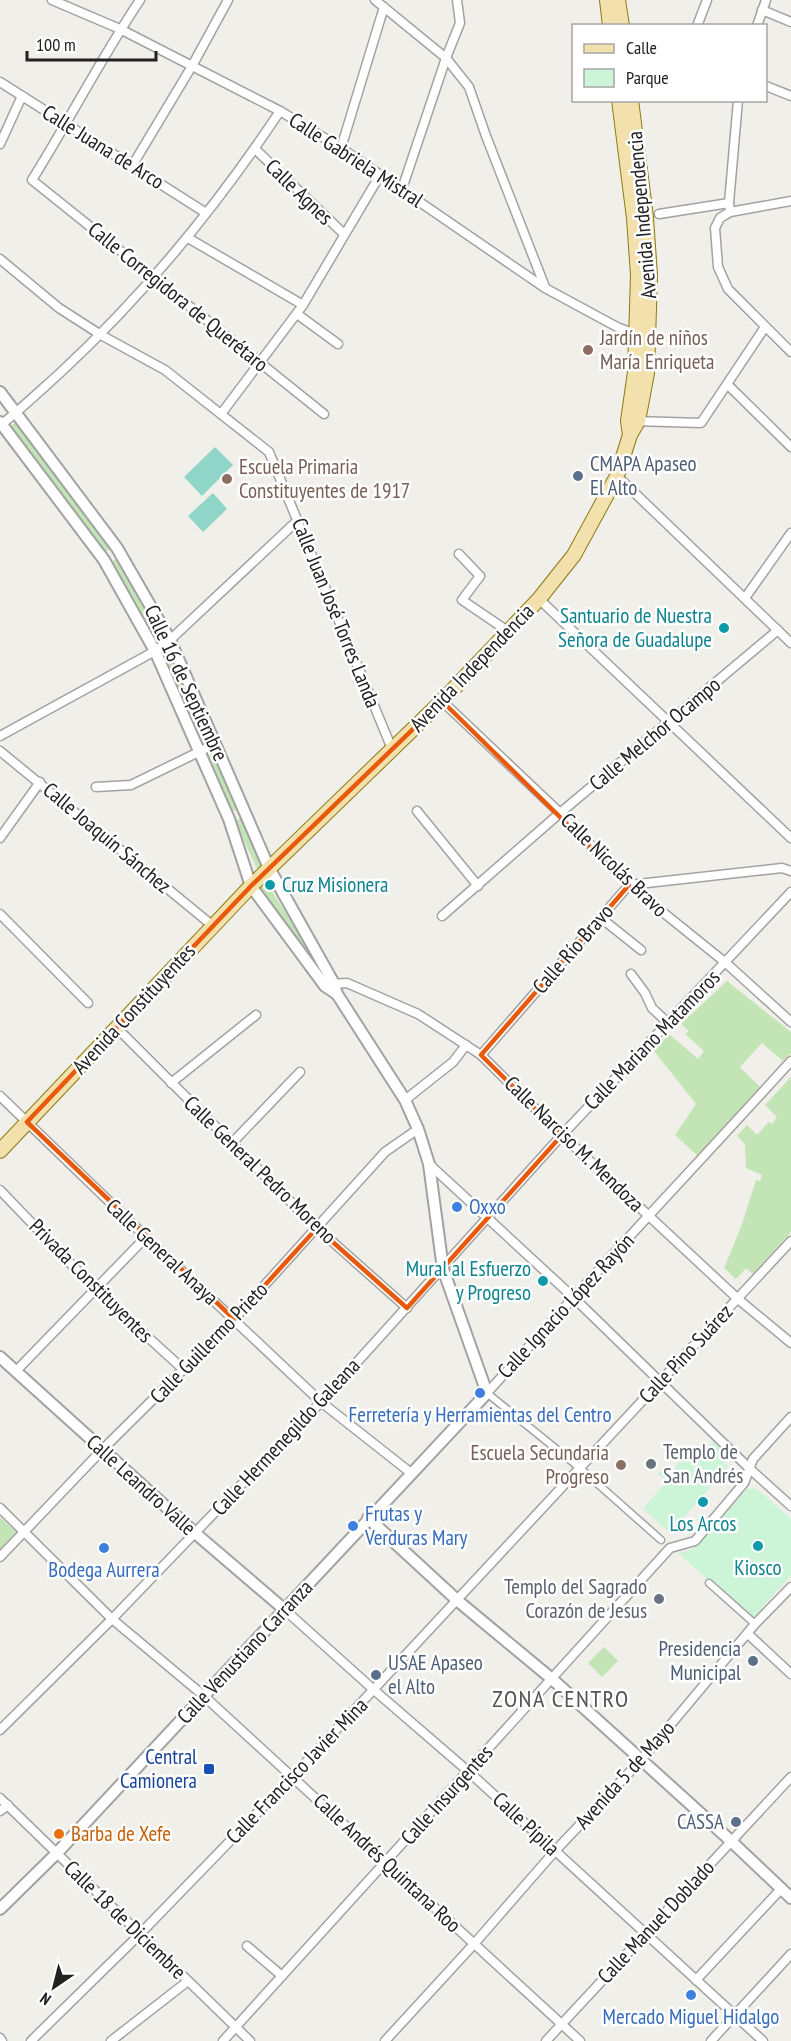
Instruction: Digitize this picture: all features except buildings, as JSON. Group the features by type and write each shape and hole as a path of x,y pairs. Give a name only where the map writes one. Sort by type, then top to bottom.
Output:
{"main road":[{"path":"607,0 610,24"},
{"path":"618,0 622,24"},
{"name":"Avenida Independencia","path":"620,102 635,230 643,335"},
{"name":"Avenida Independencia","path":"269,868 442,701 509,632 574,555 617,476 633,421 635,372 643,335 650,275 632,102"},
{"name":"Avenida Constituyentes","path":"0,1151 269,868"}],"street":[{"name":"Calle Gabriela Mistral","path":"52,0 120,29 280,111 341,148 545,288 619,328 643,335"},
{"path":"66,125 120,29 140,0"},
{"path":"132,166 192,66 228,0"},
{"path":"375,0 446,58 469,87 545,288"},
{"path":"402,189 460,23 457,0"},
{"path":"698,24 707,0"},
{"path":"758,24 766,0"},
{"path":"341,148 384,7"},
{"path":"762,10 791,22"},
{"name":"Calle Juana de Arco","path":"0,82 207,213"},
{"path":"767,87 791,96"},
{"path":"0,144 22,96"},
{"path":"738,102 729,208 715,228 718,267 728,289 791,352"},
{"path":"1,423 101,335 188,238 255,149 280,111"},
{"name":"Calle Corregidora de Querétaro","path":"66,125 32,180 324,414"},
{"name":"Calle Agnes","path":"255,149 344,234"},
{"path":"221,414 303,305 380,175"},
{"path":"659,214 791,201"},
{"path":"188,238 303,305"},
{"name":"Calle Juan José Torres Landa","path":"0,259 59,308 101,335 165,370 270,452 392,749"},
{"path":"297,314 338,344"},
{"path":"633,421 701,423 765,327"},
{"path":"728,385 791,447"},
{"name":"Calle 16 de Septiembre","path":"0,392 117,548 170,640 269,868 329,984"},
{"name":"Calle 16 de Septiembre","path":"1,423 104,560 155,651 229,819 251,886 337,994 405,1100 418,1129 429,1164 443,1269 487,1393"},
{"path":"617,476 791,642"},
{"path":"0,736 155,651 170,640 298,520"},
{"path":"745,598 791,533"},
{"path":"104,560 117,548"},
{"path":"459,554 480,576 462,600 509,632"},
{"path":"539,598 791,838"},
{"name":"Calle Melchor Ocampo","path":"442,916 560,813 778,630"},
{"name":"Calle Nicolás Bravo","path":"442,701 560,813 629,885 726,963 791,1022"},
{"path":"96,787 131,785 215,744"},
{"name":"Calle Joaquín Sánchez","path":"0,751 213,926"},
{"path":"0,838 40,782"},
{"path":"417,811 478,886"},
{"path":"229,819 245,812"},
{"name":"Calle Río Bravo","path":"480,1055 629,885 783,868 791,871"},
{"name":"Calle Mariano Matamoros","path":"443,1269 562,1135 791,892"},
{"path":"0,915 88,1003"},
{"path":"601,918 641,950"},
{"path":"631,974 645,993 652,1008 668,1023"},
{"name":"Calle Narciso M. Mendoza","path":"329,984 347,983 417,1014 480,1055 738,1299 791,1343"},
{"path":"171,1083 256,1015"},
{"name":"Calle General Pedro Moreno","path":"117,1028 317,1228 407,1308"},
{"path":"405,1100 453,1062 466,1045"},
{"name":"Calle Ignacio López Rayón","path":"487,1393 791,1061"},
{"path":"231,1144 300,1071"},
{"name":"Calle General Anaya","path":"0,1095 321,1402 411,1473"},
{"name":"Calle Guillermo Prieto","path":"0,1557 102,1450 234,1319 385,1152 418,1129"},
{"path":"429,1164 573,1297 791,1506"},
{"name":"Privada Constituyentes","path":"0,1190 95,1290 184,1370"},
{"path":"16,1371 146,1237"},
{"name":"Calle Pino Suárez","path":"581,1468 791,1241"},
{"name":"Calle Hermenegildo Galeana","path":"0,1730 112,1619 321,1402 443,1269"},
{"name":"Calle Leandro Valle","path":"0,1357 195,1533 285,1610"},
{"path":"487,1393 581,1468 666,1544 695,1540 744,1483 753,1459 791,1417"},
{"name":"Calle Venustiano Carranza","path":"0,1909 56,1854 487,1393"},
{"name":"Calle Francisco Javier Mina","path":"31,2041 139,1935 293,1776 581,1468"},
{"name":"Calle Andrés Quintana Roo","path":"0,1508 26,1531 112,1619 204,1696 293,1776 580,2041"},
{"path":"368,1518 458,1600 552,1679 731,1841 791,1899"},
{"name":"Calle Insurgentes","path":"223,2041 552,1679 666,1544"},
{"path":"708,1583 755,1624"},
{"name":"Avenida 5 de Mayo","path":"385,2041 555,1851 641,1760 755,1624 791,1587"},
{"name":"Calle Pípila","path":"285,1610 469,1772 763,2041"},
{"path":"747,1634 791,1674"},
{"name":"Calle Manuel Doblado","path":"546,2041 791,1777"},
{"name":"Calle 18 de Diciembre","path":"0,1798 250,2041"},
{"path":"0,1811 8,1806"},
{"path":"696,1980 781,1889"},
{"path":"248,1946 282,1976"},
{"path":"711,2041 791,1954"},
{"path":"111,2041 188,1981"}],"highlighted area":[{"path":"442,701 629,885 481,1055 562,1135 407,1308 317,1228 234,1319 27,1122 251,886"}],"green space":[{"path":"18,421 110,549 105,552 11,426"},
{"path":"117,558 162,633 154,638 110,563"},
{"path":"171,655 207,739 201,742 164,659"},
{"path":"213,752 238,809 231,812 206,756"},
{"path":"242,818 264,866 257,869 235,821"},
{"path":"265,881 321,967 321,973 257,886"},
{"path":"727,981 791,1032 791,1053 783,1061 762,1043 740,1067 760,1087 698,1156 675,1135 696,1104 654,1051 669,1034 698,1059 704,1051 685,1034 689,1031 681,1024"},
{"path":"791,1077 791,1232 753,1274 746,1268 736,1279 724,1268 741,1227 756,1180 760,1181 762,1175 746,1168 745,1144 737,1136 747,1125 757,1135 769,1122 772,1124 777,1117 765,1105"},
{"path":"715,1437 734,1453 724,1463 728,1467 670,1533 643,1509 667,1481 658,1474 664,1465 673,1471 683,1456 696,1465"},
{"path":"748,1488 757,1489 791,1519 791,1575 752,1619 678,1553 693,1549"},
{"path":"0,1517 16,1532 0,1549"},
{"path":"604,1647 618,1661 602,1677 588,1663"}],"shaded area":[{"path":"215,447 233,465 202,496 184,477"},
{"path":"213,493 227,509 203,532 188,516"}],"place":[{"name":"Jardín de niños María Enriqueta","path":"588,350"},
{"name":"CMAPA Apaseo El Alto","path":"578,476"},
{"name":"Escuela Primaria Constituyentes de 1917","path":"227,479"},
{"name":"Santuario de Nuestra Señora de Guadalupe","path":"724,628"},
{"name":"Cruz Misionera","path":"270,885"},
{"name":"Oxxo","path":"457,1207"},
{"name":"Mural al Esfuerzo y Progreso","path":"543,1281"},
{"name":"Ferretería y Herramientas del Centro","path":"480,1393"},
{"name":"Templo de San Andrés","path":"651,1464"},
{"name":"Escuela Secundaria Progreso","path":"621,1465"},
{"name":"Los Arcos","path":"703,1502"},
{"name":"Frutas y Verduras Mary","path":"353,1526"},
{"name":"Kiosco","path":"758,1546"},
{"name":"Bodega Aurrera","path":"104,1548"},
{"name":"Templo del Sagrado Corazón de Jesus","path":"659,1599"},
{"name":"Presidencia Municipal","path":"753,1661"},
{"name":"USAE Apaseo el Alto","path":"376,1675"},
{"name":"Central Camionera","path":"209,1769"},
{"name":"CASSA","path":"736,1822"},
{"name":"Barba de Xefe","path":"59,1834"},
{"name":"Mercado Miguel Hidalgo","path":"691,1995"}],"district":[{"name":"ZONA CENTRO","path":"561,1699"}]}
